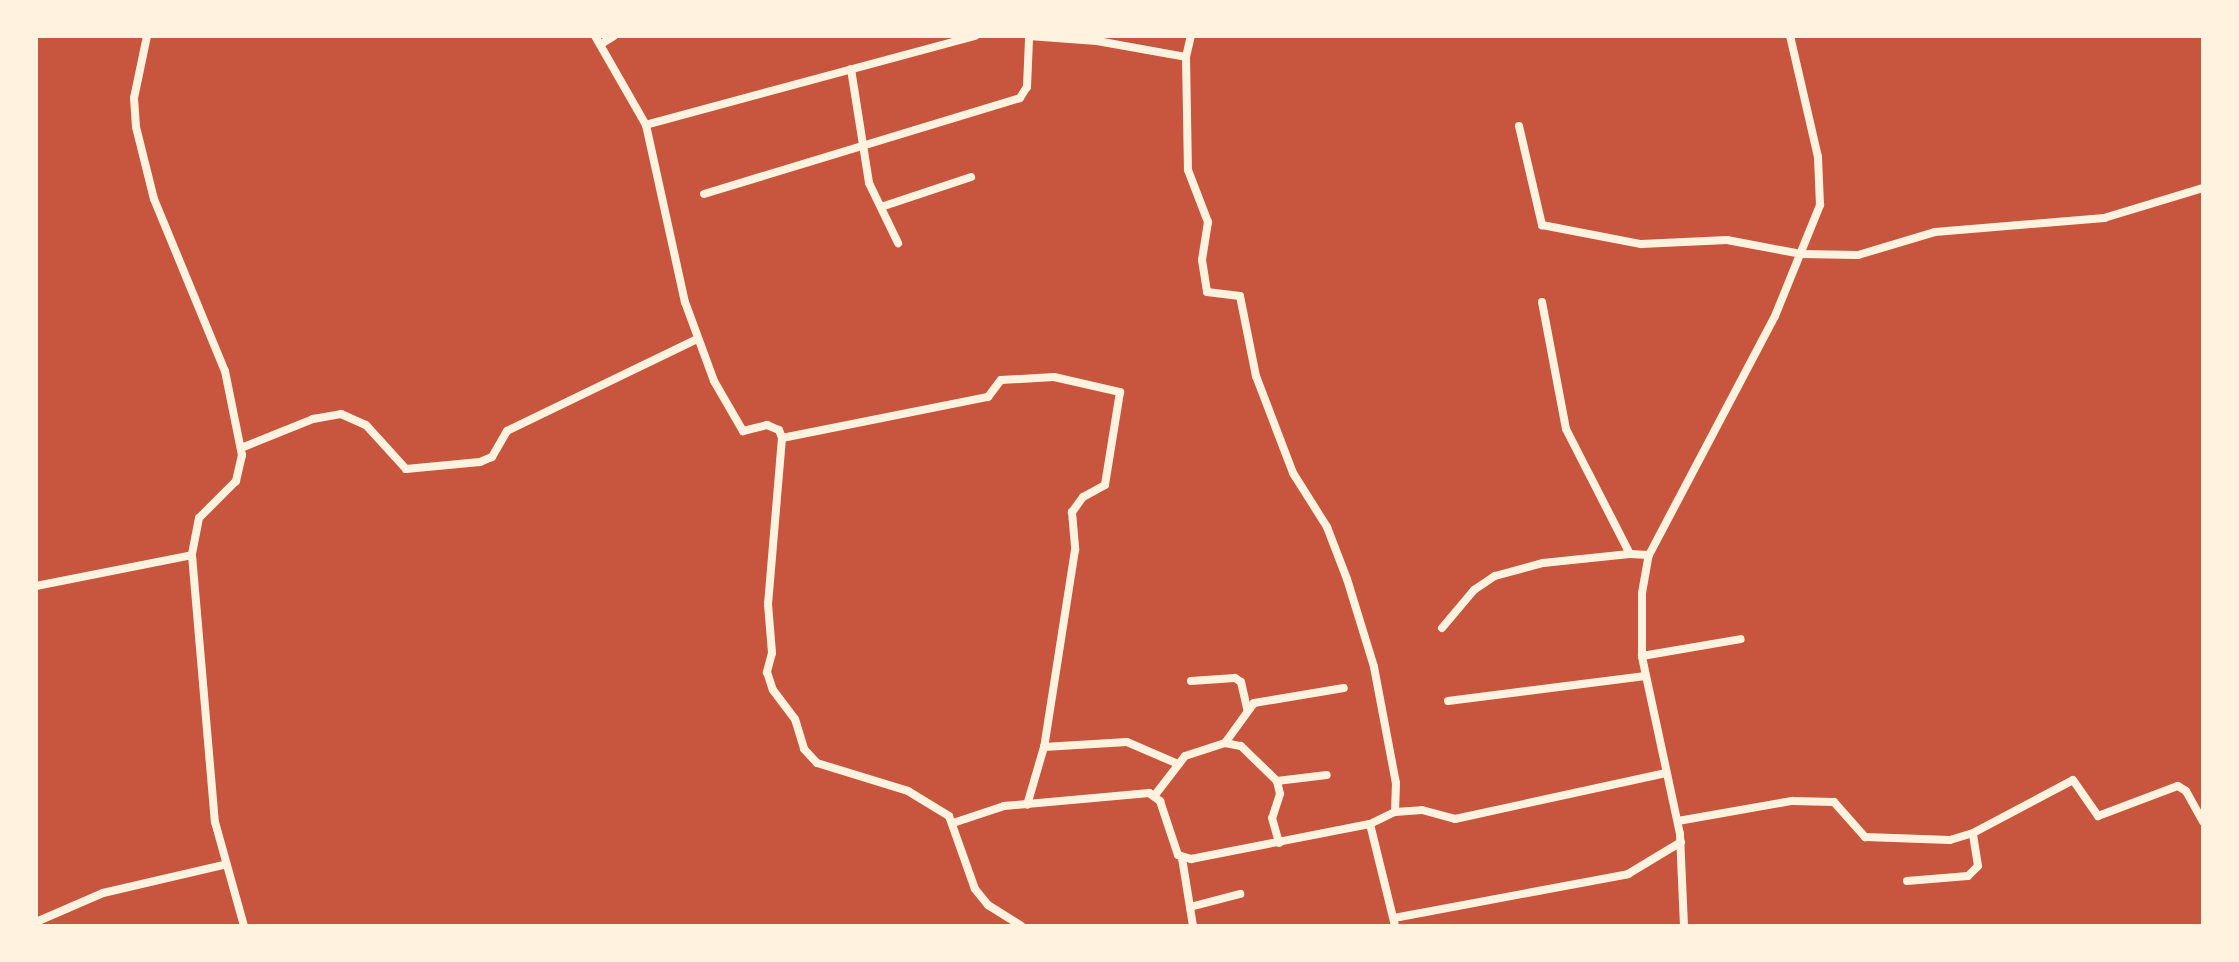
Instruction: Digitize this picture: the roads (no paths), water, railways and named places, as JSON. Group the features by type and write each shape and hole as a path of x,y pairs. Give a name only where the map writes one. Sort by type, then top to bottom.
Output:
{"street":[{"path":"147,36 134,98 136,127 154,199 225,371 241,448 236,481 199,518 192,555 223,865 244,926"},
{"path":"614,36 598,40 646,125 697,339 738,426 743,431 775,427 782,438 768,604 769,681 795,719 804,749 817,763 908,791 953,823 975,889 988,905 1021,926"},
{"path":"646,125 975,36"},
{"path":"1191,36 1186,57 1188,170 1208,222 1202,260 1207,292 1240,296 1256,376 1293,473 1327,527 1342,564 1374,667 1396,783 1395,812"},
{"path":"1684,926 1678,821 1642,656 1642,593 1649,555 1775,316 1813,231 1821,189 1790,36"},
{"path":"704,194 866,141 1020,98 1027,87 1029,38 1084,39 1186,57"},
{"path":"851,69 866,141 867,174 898,243"},
{"path":"1519,126 1542,225 1641,244 1727,240 1801,254 1858,255 1935,232 2104,218 2203,188"},
{"path":"881,207 971,177"},
{"path":"1542,302 1566,429 1630,554"},
{"path":"241,448 313,419 341,414 366,425 406,469 431,470 487,460 507,431 697,339"},
{"path":"782,438 988,397 1001,380 1054,377 1120,392 1105,485 1083,497 1072,512 1075,550 1044,747 1027,805"},
{"path":"1442,628 1474,590 1495,576 1543,563 1630,554 1649,555"},
{"path":"36,586 192,555"},
{"path":"1642,656 1741,639"},
{"path":"1448,701 1645,676"},
{"path":"1191,681 1235,678 1241,682 1247,709"},
{"path":"1225,743 1247,709 1264,698 1344,688"},
{"path":"1044,747 1127,742 1155,750 1178,764"},
{"path":"953,823 990,808 1155,795 1178,764 1197,749 1225,743 1241,746 1277,781 1280,794 1272,818 1279,843"},
{"path":"1182,858 1279,843 1370,824 1395,812 1422,810 1455,819 1666,773"},
{"path":"1277,781 1327,775"},
{"path":"1678,821 1792,801 1834,802 1865,837 1924,842 1973,833 2073,780 2098,816 2178,786 2186,791 2203,822"},
{"path":"1155,795 1182,858 1193,926"},
{"path":"1370,824 1394,922 1628,874 1681,842"},
{"path":"1907,881 1968,876 1978,866 1973,833"},
{"path":"36,922 103,893 223,865"},
{"path":"1190,907 1240,894"}]}
